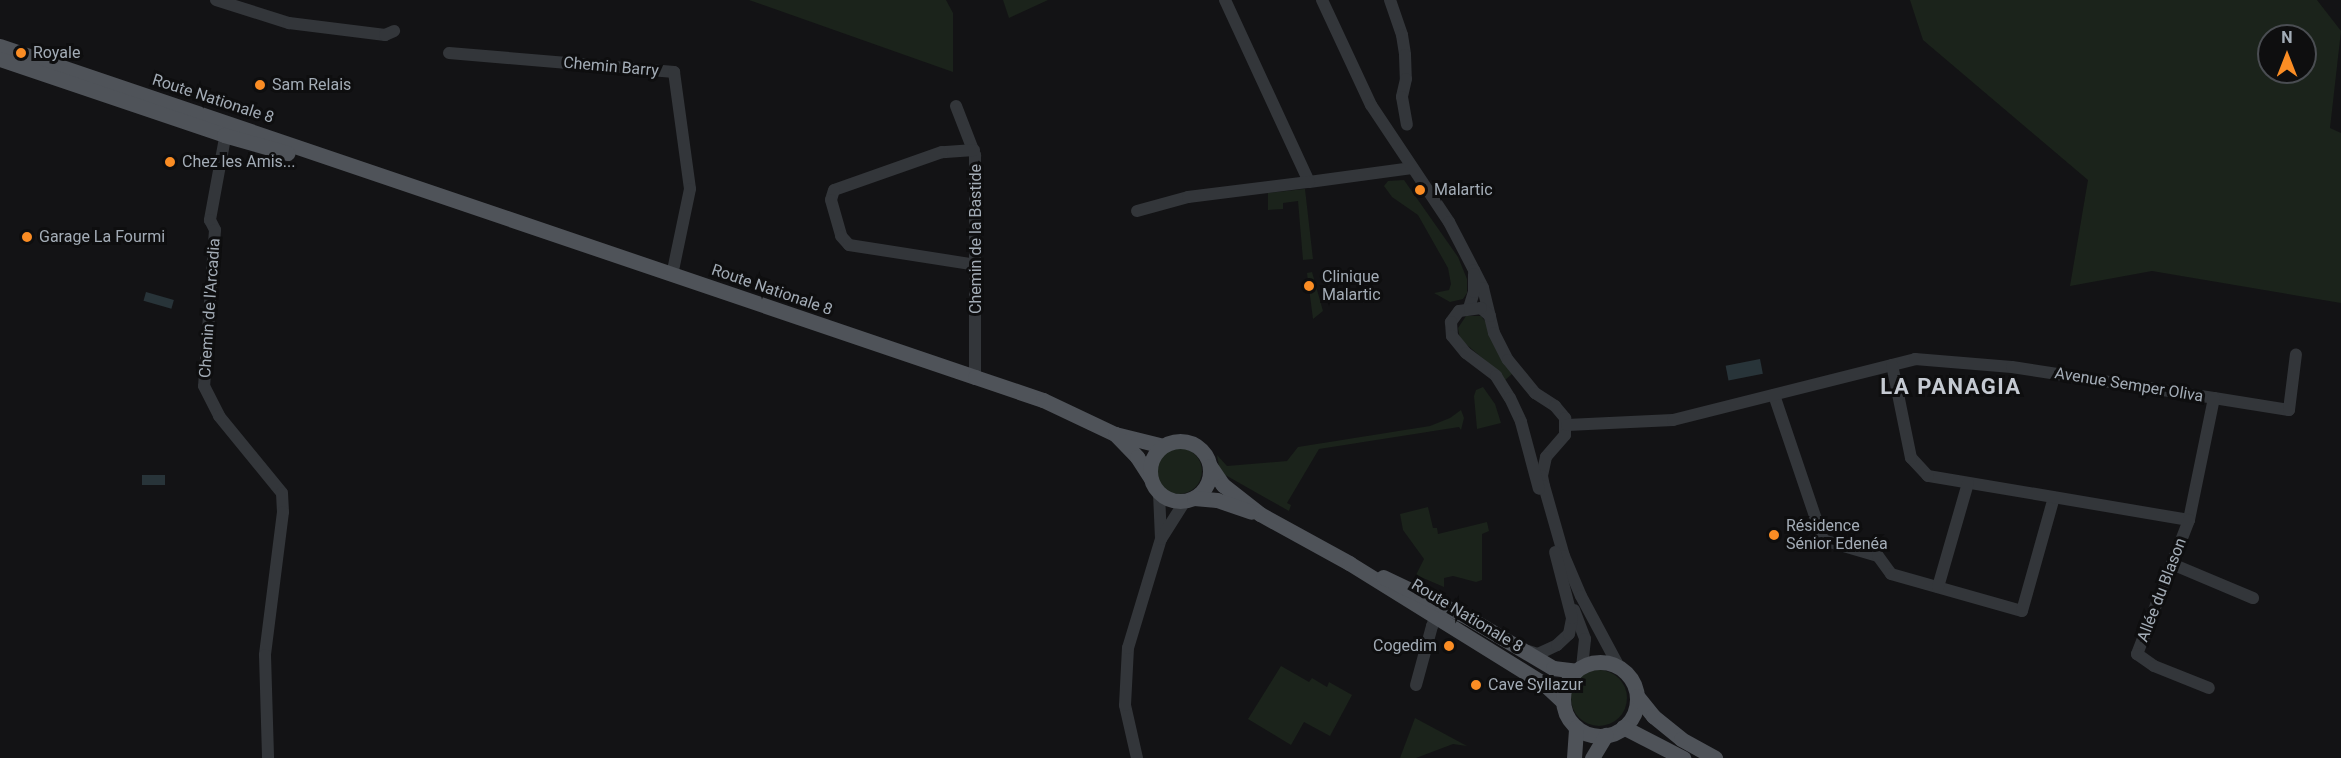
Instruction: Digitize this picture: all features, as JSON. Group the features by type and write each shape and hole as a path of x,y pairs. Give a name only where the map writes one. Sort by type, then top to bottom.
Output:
{"main road":[{"name":"Route Nationale 8","path":"0,46 226,129"},
{"name":"Route Nationale 8","path":"0,59 414,189 1043,400 1115,434 1163,446"},
{"name":"Route Nationale 8","path":"1115,434 1137,457 1150,477"},
{"path":"1182,441 1200,448 1210,466 1207,484 1190,499 1176,501 1159,493 1150,477 1152,460 1163,446 1182,441"},
{"name":"Route Nationale 8","path":"1210,466 1223,485 1260,514 1349,563 1439,610 1521,648 1553,668 1579,669"},
{"name":"Route Nationale 8","path":"1190,499 1217,500 1260,514"},
{"name":"Route Nationale 8","path":"1439,610 1544,684 1563,702"},
{"path":"1637,696 1634,713 1623,727 1606,735 1595,735 1576,727 1569,719 1563,702 1566,685 1579,669 1600,662 1619,668 1631,679 1637,696 1653,716 1681,739 1715,758"},
{"path":"1574,758 1576,727"},
{"path":"1623,727 1683,758"},
{"path":"1592,758 1606,735"}],"street":[{"path":"216,0 289,23 385,35 394,31"},
{"path":"1225,0 1310,182"},
{"path":"1322,0 1371,105 1449,222 1474,270 1483,288 1501,348 1518,376 1535,393 1561,412 1567,425 1565,435 1546,457 1542,476 1564,556 1581,596 1619,668"},
{"path":"1390,0 1402,35 1405,54 1406,79 1402,98 1407,125"},
{"name":"Chemin Barry","path":"450,53 674,72 690,189 672,275"},
{"name":"Chemin de la Bastide","path":"956,106 974,150 977,266 975,377"},
{"name":"Chemin de l'Arcadia","path":"226,129 210,220 215,230 204,386 219,416 282,494 283,512 265,655 268,758"},
{"path":"974,150 942,152 910,163 834,190 831,200 841,236 849,245 977,266"},
{"path":"1137,211 1188,197 1412,168"},
{"path":"1469,308 1474,292 1474,270"},
{"path":"1491,316 1481,308 1460,311 1454,316 1452,336 1466,353 1496,376 1516,409 1572,618 1569,634 1557,645 1538,654 1521,648"},
{"path":"2214,398 2289,410 2296,354"},
{"name":"Avenue Semper Oliva","path":"1567,425 1673,420 1915,359 2012,366 2214,398 2189,520"},
{"path":"1892,365 1911,458 1928,476 2189,520"},
{"path":"1774,395 1823,540 1878,556 1891,574 2022,611 2054,497"},
{"path":"1526,440 1541,449 1555,447"},
{"path":"1938,587 1968,483"},
{"path":"1159,493 1161,539"},
{"path":"1137,758 1125,705 1128,648 1161,539 1190,499"},
{"name":"Allée du Blason","path":"2189,520 2137,654 2154,666 2209,688"},
{"path":"2172,564 2253,598"},
{"path":"1561,575 1585,639 1579,669"},
{"path":"1416,685 1439,610"}],"shaded area":[{"path":"749,0 946,0 953,13 953,72"},
{"path":"1003,0 1048,0 1009,18"},
{"path":"1910,0 2317,0 2341,31 2330,128 2341,133 2341,303 2152,271 2070,286 2088,180 1923,40"},
{"path":"1404,180 1458,257 1467,279 1467,293 1463,299 1450,302 1434,293 1449,290 1451,284 1448,268 1418,215 1392,197 1384,186 1388,181"},
{"path":"1305,189 1313,259 1303,260 1298,201 1283,203 1283,209 1268,210 1268,193"},
{"path":"1312,272 1323,311 1313,319 1307,273"},
{"path":"146,292 174,300 171,309 144,301"},
{"path":"1466,316 1481,316 1485,321 1512,374 1504,381 1487,362 1460,339 1458,328"},
{"path":"1760,359 1763,374 1729,380 1726,366"},
{"path":"1483,387 1495,404 1501,423 1477,429 1474,396 1476,390"},
{"path":"1461,410 1464,418 1461,430 1459,427 1319,449 1287,503 1291,505 1289,511 1220,472 1217,455 1227,466 1287,461 1298,447 1430,426 1450,418"},
{"path":"1179,448 1195,455 1202,471 1195,487 1179,494 1163,487 1156,471 1163,455"},
{"path":"142,475 165,475 165,485 142,485"},
{"path":"1428,507 1433,528 1437,528 1438,534 1487,522 1489,531 1482,534 1482,580 1476,582 1453,576 1444,578 1444,587 1416,575 1424,559 1403,530 1400,514"},
{"path":"1281,666 1309,682 1312,678 1327,687 1329,682 1352,695 1330,736 1304,722 1291,745 1248,719"},
{"path":"1599,670 1610,672 1619,678 1625,687 1627,698 1625,709 1619,718 1610,724 1599,726 1588,724 1579,718 1573,709 1571,698 1573,687 1579,678 1588,672"},
{"path":"1415,718 1467,746 1453,744 1416,758 1400,758"}],"place":[{"name":"Royale","path":"21,53"},
{"name":"Sam Relais","path":"260,85"},
{"name":"Chez les Amis...","path":"170,162"},
{"name":"Malartic","path":"1420,190"},
{"name":"Garage La Fourmi","path":"27,237"},
{"name":"Clinique Malartic","path":"1309,286"},
{"name":"Résidence Sénior Edenéa","path":"1774,535"},
{"name":"Cogedim","path":"1449,646"},
{"name":"Cave Syllazur","path":"1476,685"}],"district":[{"name":"LA PANAGIA","path":"1951,387"}]}
